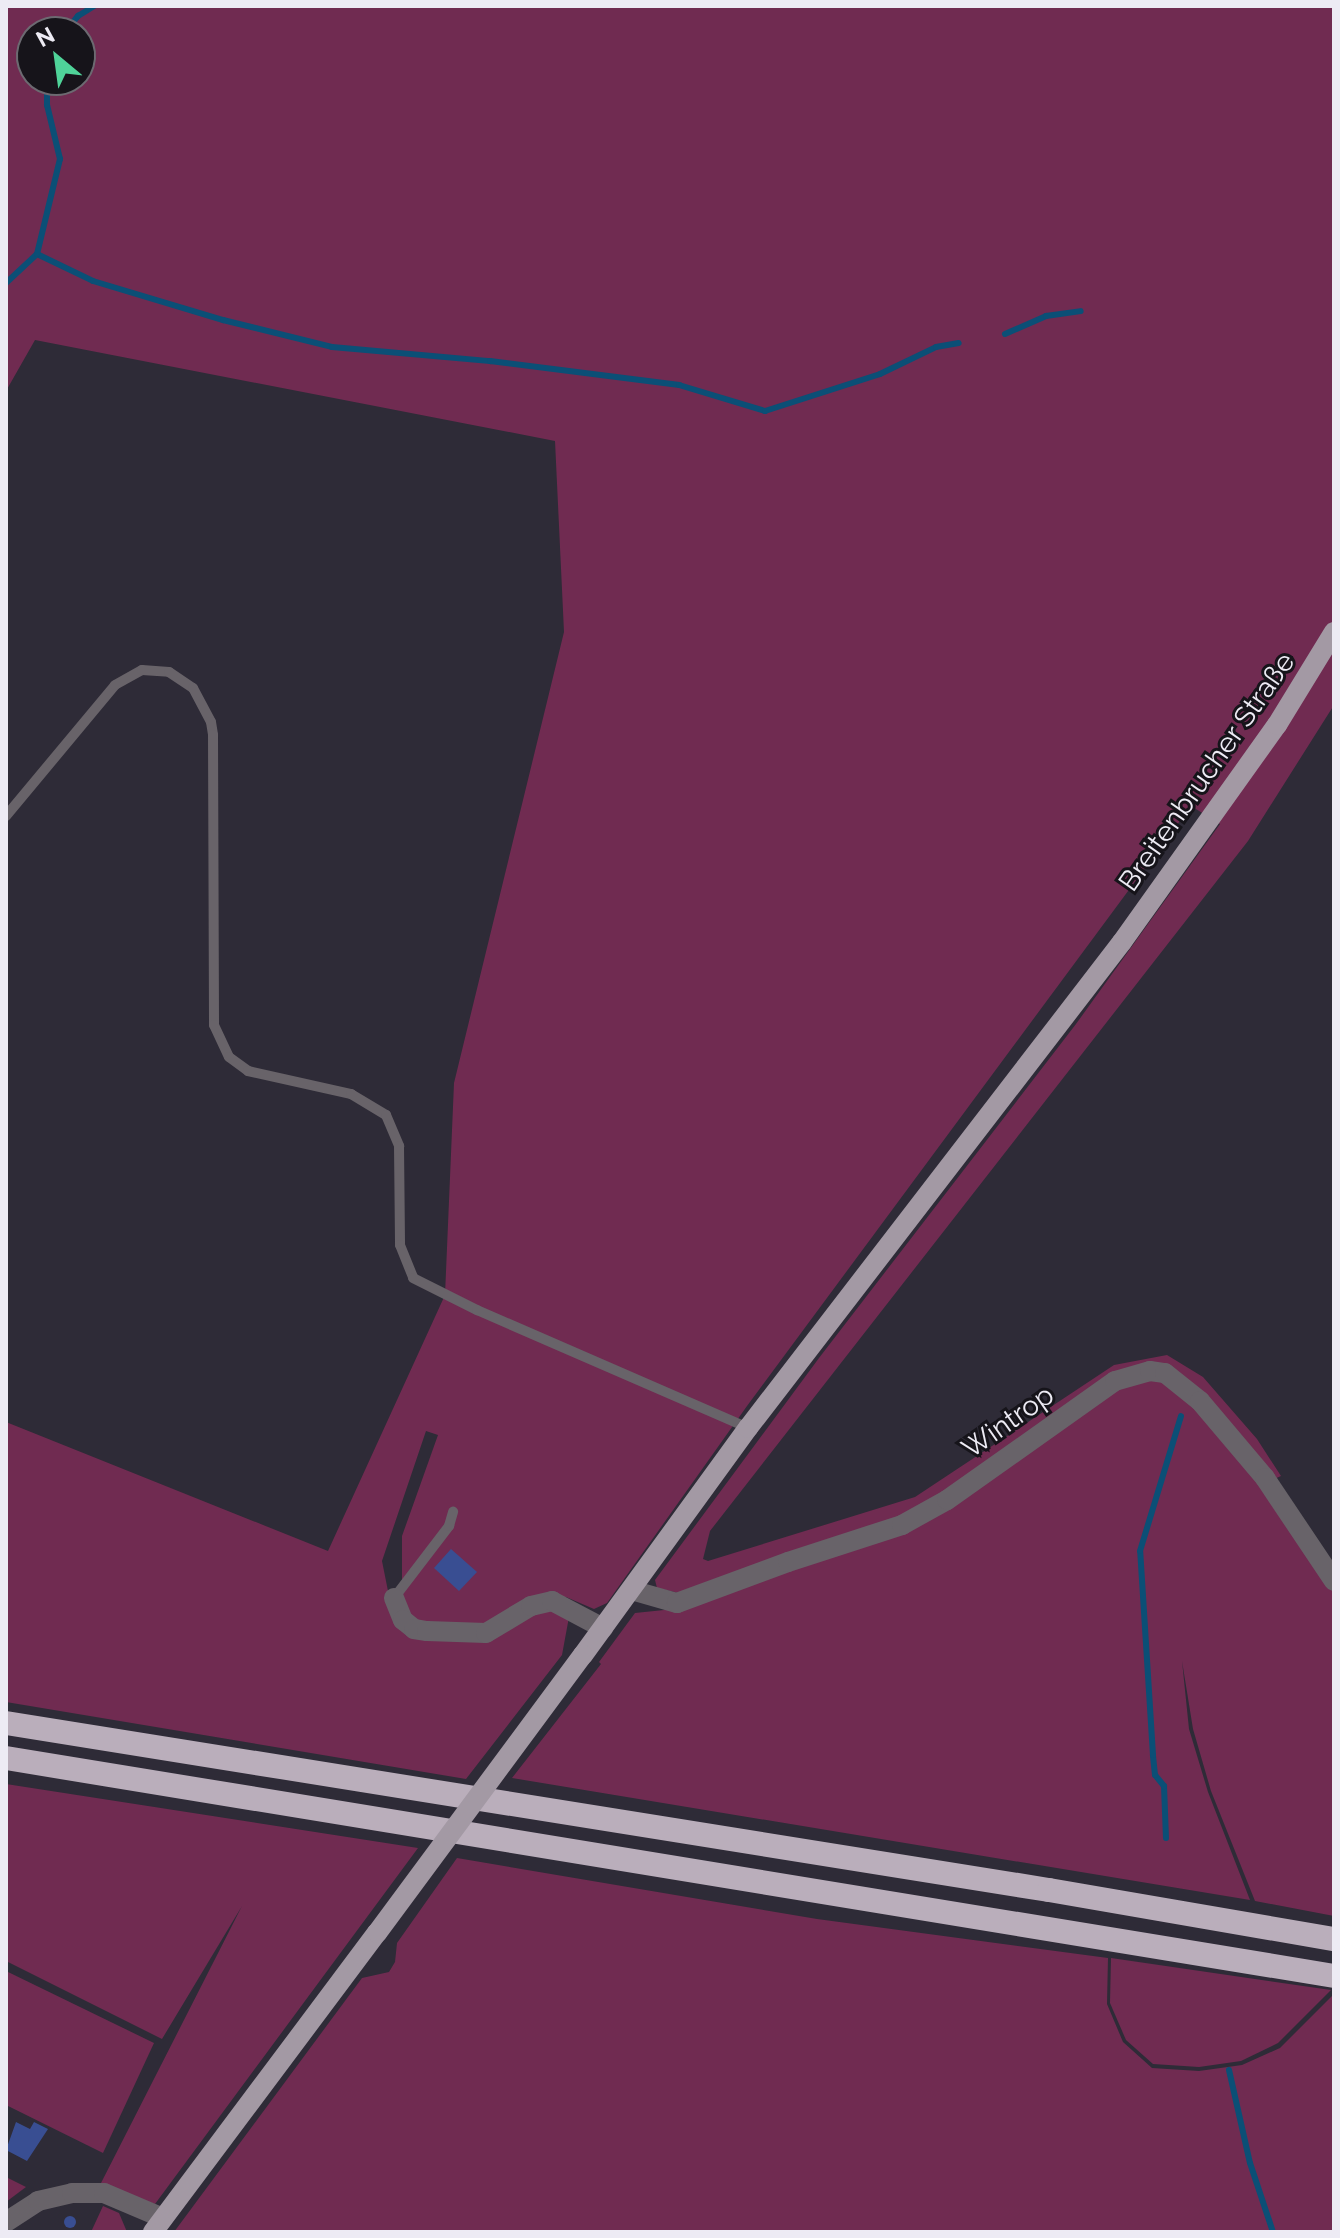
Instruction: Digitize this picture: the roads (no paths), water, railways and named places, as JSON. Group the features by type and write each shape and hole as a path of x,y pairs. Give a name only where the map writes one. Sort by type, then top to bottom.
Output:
{"highway":[{"path":"6,1723 1049,1890 1334,1939"},
{"path":"6,1758 1334,1976"}],"main road":[{"name":"Breitenbrucher Straße","path":"158,2225 603,1628 748,1428 1122,942 1277,725 1334,632"}],"street":[{"name":"Wintrop","path":"631,1590 677,1603 902,1525 947,1500 1115,1381 1150,1371 1165,1373 1200,1401 1265,1478 1334,1581"},
{"path":"394,1598 403,1620 414,1629 427,1631 486,1633 542,1601 552,1601 603,1628"},
{"path":"6,2222 38,2201 72,2193 104,2193 158,2225"}],"lane":[{"path":"6,816 115,685 142,670 169,672 193,688 211,722 213,735 214,1025 229,1057 248,1071 351,1094 386,1115 399,1146 400,1245 413,1278 477,1310 748,1428"},
{"path":"394,1598 449,1526 453,1512"}],"waterway":[{"path":"78,16 94,6"},
{"path":"6,283 37,254 60,159 47,96"},
{"path":"37,254 93,281 223,320 332,347 490,361 679,385 765,411 880,374 936,347 959,343"},
{"path":"1005,334 1046,316 1081,311"},
{"path":"1166,1838 1164,1786 1155,1775 1153,1755 1140,1551 1181,1416"},
{"path":"1229,2070 1250,2163 1273,2232"}]}
